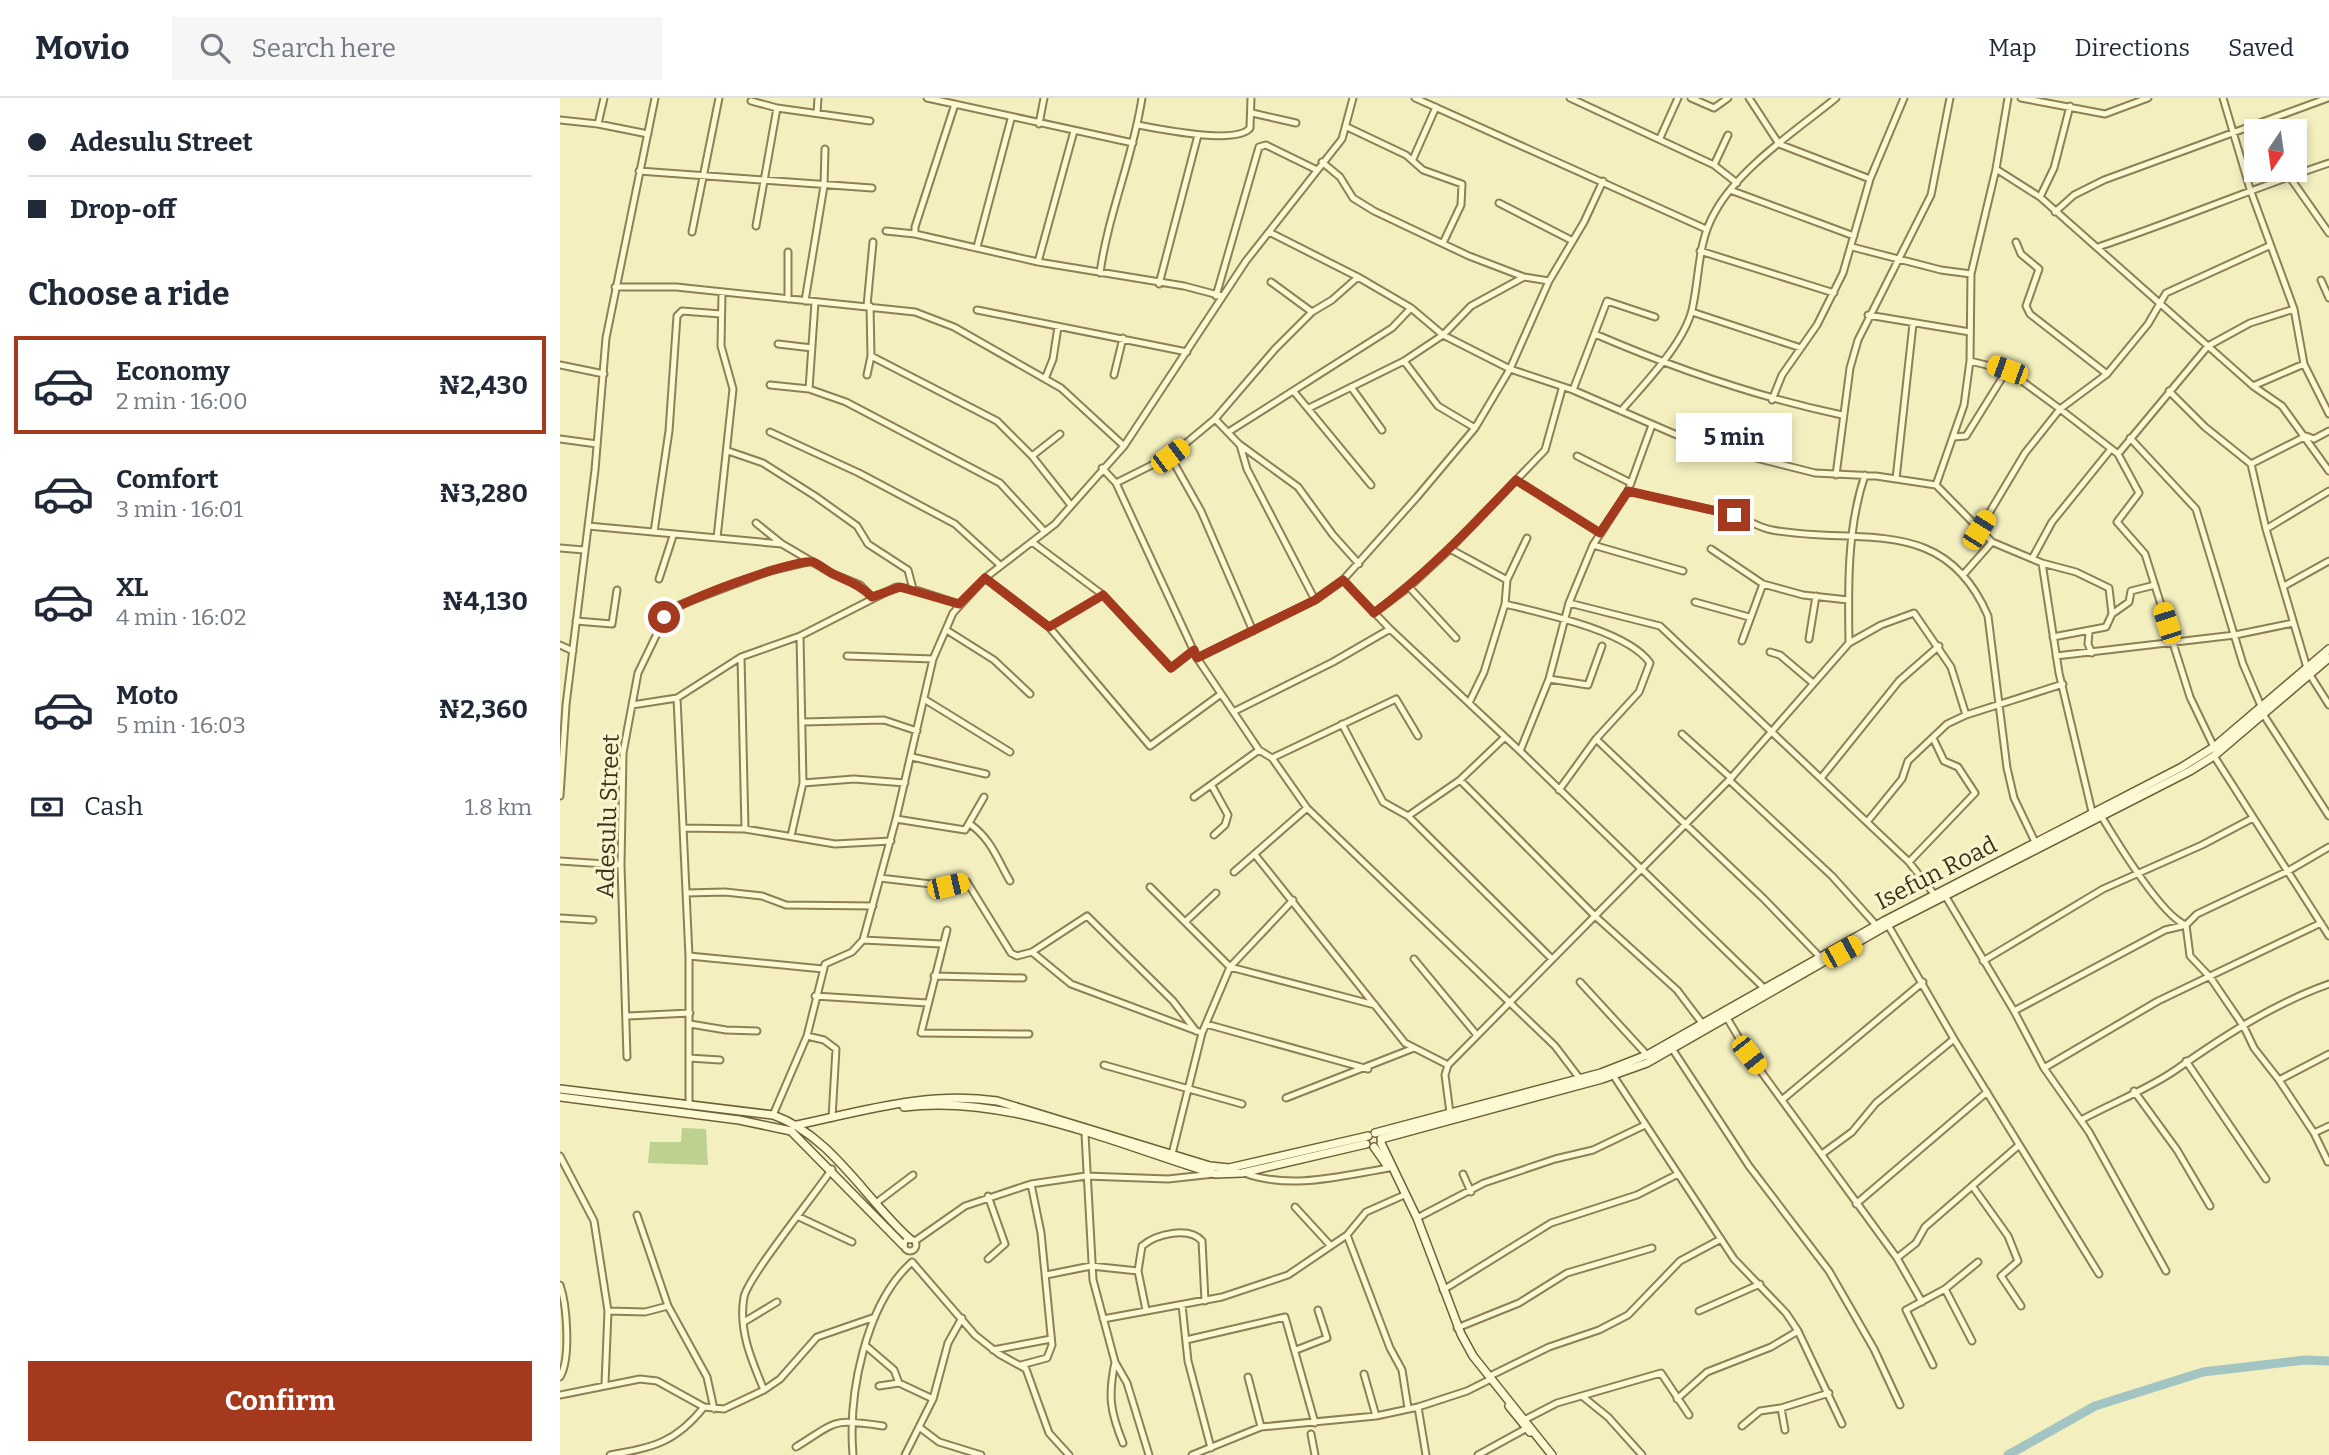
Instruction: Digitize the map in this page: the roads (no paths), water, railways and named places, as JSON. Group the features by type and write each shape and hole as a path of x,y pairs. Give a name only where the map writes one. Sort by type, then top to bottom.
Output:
{"street":[{"path":"598,124 604,98"},
{"path":"560,796 563,704 573,651 615,287 655,98"},
{"path":"692,232 719,98"},
{"path":"817,113 818,98"},
{"path":"927,98 1133,142"},
{"path":"1039,124 1044,98"},
{"path":"1100,273 1103,251 1138,125 1142,98"},
{"path":"1138,125 1198,135 1247,132 1252,113 1251,98"},
{"path":"774,1115 807,1036 826,963 852,952 863,940 912,757 933,659 959,604 1000,565 1055,524 1124,446 1219,296 1342,139 1353,98"},
{"path":"1415,98 1706,229"},
{"path":"1570,98 1714,165 1737,183"},
{"path":"1660,138 1678,98"},
{"path":"1691,98 1714,108 1728,98"},
{"path":"1749,98 1779,144 1870,179"},
{"path":"1621,411 1662,363 1692,312 1700,251 1706,229 1730,190 1779,144 1836,98"},
{"path":"1772,400 1782,374 1834,293 1852,247 1870,179 1904,98"},
{"path":"1836,475 1850,368 1868,314 1931,195 1950,98"},
{"path":"1936,485 1964,405 1969,361 1971,274 1996,169 2008,98"},
{"path":"2021,98 2105,114 2148,98"},
{"path":"2224,98 2232,133 2269,246 2294,309 2304,364 2329,414"},
{"path":"2055,212 2074,195 2105,180 2328,98"},
{"path":"751,101 777,108 870,121"},
{"path":"915,234 955,104"},
{"path":"2040,197 2054,168 2070,106"},
{"path":"1413,159 1436,107"},
{"path":"756,226 777,108"},
{"path":"1252,113 1296,123"},
{"path":"977,247 1011,118"},
{"path":"560,120 648,134"},
{"path":"1347,127 1413,159 1423,170 1458,181 1464,189 1461,205 1443,243"},
{"path":"1038,262 1074,131"},
{"path":"1159,284 1198,135"},
{"path":"1714,165 1728,135"},
{"path":"1219,296 1259,148 1266,145 1317,170"},
{"path":"805,301 824,186 825,149"},
{"path":"1322,162 1339,177 1356,201 1443,243 1524,277 1549,281"},
{"path":"2307,170 2329,163"},
{"path":"1996,169 2040,197 2253,386 2282,406 2329,471"},
{"path":"639,171 872,188"},
{"path":"1197,658 1315,600 1343,580 1475,428 1510,369 1549,281 1603,181"},
{"path":"2098,247 2164,225 2270,182"},
{"path":"2291,182 2329,233"},
{"path":"1730,190 1854,236"},
{"path":"1499,203 1572,240"},
{"path":"887,231 915,234 1038,262 1184,286 1219,296"},
{"path":"1269,232 1358,277 1411,308 1443,335 1510,369 1562,389 1573,390 1693,442 1815,473 1865,475 1936,485 1992,542 2042,563 2076,572 2109,588 2112,614"},
{"path":"867,375 871,356 868,306 873,242"},
{"path":"2016,242 2021,254 2039,269 2026,306 2030,314 2107,374"},
{"path":"1979,530 2025,453 2060,409 2107,374 2148,324 2166,293 2269,246"},
{"path":"1852,247 1971,274"},
{"path":"1700,251 1834,293"},
{"path":"788,299 789,252"},
{"path":"1116,483 1170,456 1215,419 1275,349 1312,312 1332,300 1358,277"},
{"path":"1310,408 1404,361 1443,335 1471,306 1524,277"},
{"path":"2321,280 2329,298"},
{"path":"1271,282 1312,312"},
{"path":"615,287 676,288 915,312 954,327 1061,387 1124,446"},
{"path":"717,538 733,385 721,346 722,293"},
{"path":"1573,390 1607,301 1655,317"},
{"path":"809,389 815,302"},
{"path":"1230,431 1295,393 1392,328 1411,308"},
{"path":"2118,454 2208,346 2250,323 2294,309"},
{"path":"977,310 1186,352"},
{"path":"654,532 669,431 677,316 682,311 721,314"},
{"path":"1692,312 1801,348"},
{"path":"1868,314 1970,332"},
{"path":"1896,479 1913,324"},
{"path":"1045,379 1053,359 1058,327"},
{"path":"1595,334 1662,363 1772,400 1842,415"},
{"path":"1114,375 1123,338"},
{"path":"778,344 812,348"},
{"path":"871,356 997,421 1032,456 1070,504"},
{"path":"1404,361 1438,406 1475,428"},
{"path":"1969,361 2007,370 2118,454 2139,493 2117,518 2117,522 2145,554 2190,697 2214,747"},
{"path":"2253,386 2304,364"},
{"path":"560,366 604,374"},
{"path":"1954,437 1966,436 2007,370"},
{"path":"769,385 809,389 846,402 998,482 1045,531"},
{"path":"1351,387 1382,430"},
{"path":"1374,613 1409,587 1450,549 1545,450 1562,389"},
{"path":"2169,391 2251,464 2293,623 2309,672 2329,705"},
{"path":"1295,393 1310,408 1355,470 1370,485"},
{"path":"1215,419 1230,431 1239,444 1247,470 1315,600"},
{"path":"1520,751 1549,679 1569,603 1593,545 1628,491 1651,425"},
{"path":"2251,464 2306,436 2314,439 2329,431"},
{"path":"770,432 836,462 948,520 1000,565"},
{"path":"1032,456 1060,434"},
{"path":"2130,438 2196,509 2235,635 2262,710 2329,816"},
{"path":"560,439 597,444"},
{"path":"1239,444 1298,487 1333,535 1359,564"},
{"path":"2033,557 2052,522 2111,449"},
{"path":"728,451 763,463 858,526 867,544 908,570 913,589"},
{"path":"1170,456 1201,511 1253,631"},
{"path":"1577,456 1631,483"},
{"path":"1102,468 1116,483 1197,658 1235,710 1258,750 1272,758 1307,808 1555,1046 1580,1079"},
{"path":"1849,643 1848,600 1853,536 1858,495 1865,475"},
{"path":"1516,480 1600,533"},
{"path":"1628,491 1734,515 1767,529 1800,535 1853,536 1921,546 1944,557 1963,575 1988,616 2001,703 2007,768 2014,799 2036,844"},
{"path":"2266,529 2329,491"},
{"path":"756,523 782,544 860,584 872,597"},
{"path":"588,526 782,544"},
{"path":"659,579 674,536"},
{"path":"1469,703 1481,682 1505,604 1507,580 1527,538"},
{"path":"1032,542 1103,595 1171,668 1194,650"},
{"path":"1963,575 1992,542"},
{"path":"1593,545 1683,571"},
{"path":"560,548 584,550"},
{"path":"1450,549 1507,580"},
{"path":"1711,549 1763,584 1848,600"},
{"name":"Adesulu Street","path":"627,1057 628,1016 621,865 623,753 638,673 669,609 769,571 811,561"},
{"path":"2284,586 2329,561"},
{"path":"2042,563 2056,656 2098,815 2176,921 2186,925"},
{"path":"985,578 1049,627 1150,746 1221,694"},
{"path":"1343,580 1390,629 1506,737 1764,988"},
{"path":"1741,641 1763,584"},
{"path":"2053,637 2106,627 2112,614 2129,602 2131,591 2155,585"},
{"path":"632,705 677,698 741,657 800,636 896,587 913,589 959,604"},
{"path":"1409,587 1456,638"},
{"path":"576,621 612,624 617,590"},
{"path":"1049,627 1103,595"},
{"path":"1809,639 1816,596"},
{"path":"1695,602 1749,617"},
{"path":"1569,603 1660,626 1909,862 1934,894"},
{"path":"1505,604 1600,631 1633,648 1650,663 1639,692 1596,739 1559,790"},
{"path":"1450,1113 1445,1075 1448,1065 1730,779 1849,643 1911,612 1917,615 1951,667 1966,715"},
{"path":"2056,656 2235,635 2293,623"},
{"path":"1235,710 1333,662 1390,629"},
{"path":"948,631 994,660 1030,694"},
{"path":"2089,632 2088,645 2092,653"},
{"path":"791,836 803,783 800,636"},
{"path":"560,645 573,651"},
{"path":"1549,679 1588,685 1602,646"},
{"path":"1821,778 1899,681 1939,646"},
{"name":"Isefun Road","path":"2309,672 2329,649"},
{"path":"1770,652 1780,655 1813,683"},
{"path":"847,656 933,659"},
{"path":"741,657 745,829"},
{"name":"Isefun Road","path":"1374,1140 1450,1113 1611,1073 1647,1055 1819,956 1934,894 2098,815 2214,747 2329,658"},
{"path":"1867,822 1902,779 1908,761 1947,724 1966,715 2063,684"},
{"path":"677,698 689,956 689,1106"},
{"path":"924,699 1010,752"},
{"path":"1272,758 1396,699 1418,736"},
{"name":"Isefun Road","path":"1374,1140 1611,1073 1673,1050 1888,925 2214,756 2262,710"},
{"path":"803,722 884,720 917,731"},
{"path":"1342,724 1383,803 1408,816 1552,959"},
{"path":"1682,734 1832,876 1876,925"},
{"path":"1408,816 1460,780 1506,737"},
{"path":"1909,862 1975,793 1958,766 1944,761 1933,738"},
{"path":"1596,739 1819,956"},
{"path":"1194,797 1258,750"},
{"path":"2214,756 2329,936"},
{"path":"912,757 986,774"},
{"path":"803,783 854,779 905,783"},
{"path":"1460,780 1595,916 1677,990 1702,1023"},
{"path":"1212,786 1228,813 1225,825 1214,835"},
{"path":"896,819 959,831 970,824 984,797"},
{"path":"1234,872 1256,856 1307,808"},
{"path":"1983,961 2103,889 2203,845 2253,818"},
{"path":"970,824 984,834 1010,881"},
{"path":"684,828 745,829 835,844 891,841"},
{"path":"2014,1011 2165,930 2186,925 2197,914 2288,871 2329,847"},
{"path":"1256,856 1405,1043 1448,1065"},
{"path":"560,861 621,865"},
{"path":"880,878 948,886 967,882 1012,953 1017,956 1032,951 1087,916 1173,1000 1199,1032"},
{"path":"1150,887 1230,967 1375,1005"},
{"path":"687,893 725,892 762,896 786,905 873,905"},
{"path":"1185,922 1216,892"},
{"path":"1946,897 2014,1011 2043,1068 2081,1120 2166,1271"},
{"path":"1172,1154 1199,1032 1206,1024 1230,967 1293,900"},
{"path":"560,918 593,920"},
{"path":"2043,1068 2109,1027 2321,923"},
{"path":"1888,925 1954,1039 2006,1119 2018,1146 2099,1274"},
{"path":"2186,925 2190,957 2210,977 2244,1027 2254,1048 2314,1133 2328,1162"},
{"path":"947,930 920,1029 925,1035 1028,1034"},
{"path":"863,940 942,944"},
{"path":"1032,951 1071,984 1199,1032"},
{"path":"689,956 823,970"},
{"path":"1414,959 1476,1034"},
{"path":"934,976 1023,978"},
{"path":"1580,982 1647,1055"},
{"path":"1783,1099 1923,982"},
{"path":"2081,1120 2244,1027 2329,984"},
{"path":"816,996 927,1003"},
{"path":"628,1016 690,1013"},
{"path":"1727,1018 1749,1055 1897,1258 1922,1301"},
{"path":"690,1024 726,1030 757,1031"},
{"path":"1206,1024 1367,1069"},
{"path":"807,1036 824,1040 836,1049 832,1118"},
{"path":"1822,1154 1852,1132 1876,1103 1954,1039"},
{"path":"1286,1098 1367,1069 1414,1048"},
{"path":"1673,1050 1749,1166 1829,1271 1865,1331 1900,1405"},
{"path":"2279,1080 2329,1054"},
{"path":"690,1058 720,1060"},
{"path":"2186,1061 2266,1179"},
{"path":"1104,1065 1242,1104"},
{"path":"1611,1073 1643,1126 1734,1259 1760,1284 1798,1331 1842,1424"},
{"path":"560,1088 774,1115 799,1127 837,1161 912,1240 915,1247 911,1251 912,1262 962,1318 993,1350 1021,1365 1029,1374 1049,1433 1069,1455"},
{"path":"2134,1091 2177,1150 2210,1206"},
{"path":"1856,1204 1987,1092"},
{"path":"560,1097 776,1126 791,1131 832,1169 911,1251"},
{"path":"799,1127 928,1098 978,1098 997,1101 1172,1154 1229,1168 1374,1140"},
{"path":"799,1127 895,1108 956,1104 995,1109 1215,1174"},
{"path":"1417,1218 1484,1183 1555,1159 1593,1150 1643,1126"},
{"path":"2314,1133 2329,1126"},
{"path":"1085,1134 1091,1266 1115,1362 1127,1384 1149,1455"},
{"path":"1374,1140 1402,1196 1467,1356 1526,1419 1550,1455"},
{"path":"903,1245 965,1206 988,1196 1031,1184 1086,1176 1168,1179 1242,1173 1374,1140"},
{"path":"1374,1140 1417,1218 1457,1328 1489,1378 1550,1455"},
{"path":"1897,1258 1916,1243 1925,1227 2018,1146"},
{"path":"560,1156 594,1221 608,1311 605,1384"},
{"path":"1242,1173 1266,1181 1295,1182 1389,1168"},
{"path":"764,1390 748,1353 743,1322 747,1290 832,1169"},
{"path":"1463,1174 1471,1192"},
{"path":"1443,1290 1551,1223 1637,1195 1678,1174"},
{"path":"876,1203 913,1175"},
{"path":"1021,1365 1049,1357 1051,1339 1045,1275 1031,1184"},
{"path":"1973,1187 2008,1236 2018,1261 2001,1276 2021,1306"},
{"path":"988,1196 1005,1244 988,1259"},
{"path":"1103,1319 1205,1301 1288,1275 1347,1234 1366,1212 1402,1196"},
{"path":"1295,1206 1329,1244"},
{"path":"637,1215 668,1306 707,1377 714,1409"},
{"path":"799,1217 852,1242"},
{"path":"1146,1310 1138,1271 1141,1252 1146,1242 1173,1233 1197,1237 1202,1241 1205,1301"},
{"path":"1347,1234 1390,1348 1402,1370 1408,1408"},
{"path":"1192,1455 1261,1427 1376,1416 1418,1407 1467,1391 1549,1347 1600,1330 1628,1315 1680,1261 1721,1240"},
{"path":"1457,1328 1519,1303 1567,1273 1652,1248"},
{"path":"853,1455 850,1421 866,1346 875,1317 912,1262"},
{"path":"1933,1365 1906,1310 1945,1289 1978,1262"},
{"path":"1045,1275 1091,1266 1138,1271"},
{"path":"560,1284 566,1315 565,1366 560,1377"},
{"path":"1699,1311 1760,1284"},
{"path":"1945,1289 1972,1341"},
{"path":"743,1322 777,1302"},
{"path":"1182,1305 1188,1361 1211,1448"},
{"path":"608,1311 645,1312 668,1306"},
{"path":"1296,1350 1327,1338 1318,1310"},
{"path":"560,1395 640,1379 657,1381 704,1407 724,1409 764,1390 780,1379 817,1337 875,1317"},
{"path":"1186,1340 1285,1317 1315,1423"},
{"path":"905,1455 933,1399 948,1343 962,1318"},
{"path":"1677,1399 1707,1372 1771,1348 1798,1331"},
{"path":"993,1350 1051,1339"},
{"path":"866,1346 894,1370 899,1383"},
{"path":"1115,1362 1108,1395 1122,1443"},
{"path":"1526,1419 1557,1403 1661,1373 1689,1415"},
{"path":"1364,1374 1376,1416"},
{"path":"1248,1377 1261,1427"},
{"path":"879,1385 899,1383 933,1399"},
{"path":"1742,1426 1760,1411 1781,1408 1829,1393"},
{"path":"1582,1396 1608,1417 1642,1455"},
{"path":"610,1455 662,1444 689,1426 704,1407"},
{"path":"1418,1407 1426,1455"},
{"path":"1781,1408 1785,1430"},
{"path":"796,1447 832,1423 850,1421 883,1426"},
{"path":"919,1427 939,1441 964,1453 981,1455"},
{"path":"1478,1455 1527,1428"},
{"path":"1311,1434 1315,1455"}],"waterway":[{"path":"2008,1455 2095,1406 2203,1372 2305,1360 2329,1361"}]}
